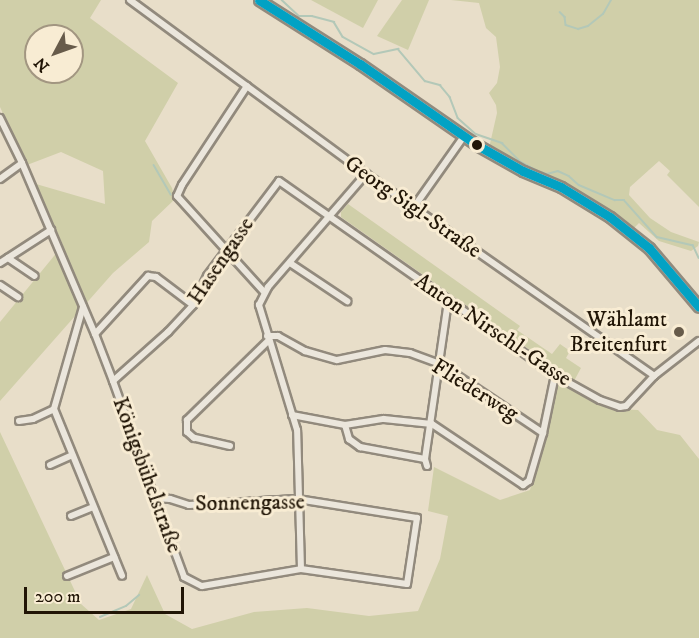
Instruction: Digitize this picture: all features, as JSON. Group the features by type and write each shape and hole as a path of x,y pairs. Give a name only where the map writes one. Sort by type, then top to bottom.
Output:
{"main road":[{"path":"259,0 360,64 464,136 523,171 588,202 631,233 661,261 699,307"}],"street":[{"name":"Georg Sigl-Straße","path":"130,0 366,174 654,376"},
{"path":"247,86 177,192 179,200 264,291"},
{"name":"Königsbühelstraße","path":"0,118 22,163 95,334 184,577 202,586 301,569 407,584"},
{"path":"414,207 464,136"},
{"path":"0,179 22,163"},
{"path":"301,569 297,500 297,430 259,311 264,291 332,217 366,174"},
{"name":"Hasengasse","path":"113,381 168,332 192,305 207,276 279,181 332,217"},
{"name":"Anton Nirschl-Gasse","path":"332,217 450,303 555,375 600,400 620,407 632,402 654,376"},
{"path":"0,263 51,230"},
{"path":"8,258 35,276"},
{"path":"290,263 347,302"},
{"path":"95,334 148,276 156,277 192,305"},
{"path":"0,285 18,297"},
{"path":"427,466 425,459 432,424 447,308 450,303"},
{"path":"83,306 54,409 122,576"},
{"name":"Fliederweg","path":"268,339 278,336 305,351 330,359 348,360 390,350 410,353 440,364 543,433"},
{"path":"230,446 194,438 187,432 187,420 268,339"},
{"path":"654,376 699,340"},
{"path":"292,415 345,425 384,419 432,424 523,485 530,481 555,375"},
{"path":"19,421 33,419 54,409"},
{"path":"345,425 349,439 360,447 425,459"},
{"path":"50,465 72,455"},
{"name":"Sonnengasse","path":"155,498 171,499 189,505 297,500 417,518 407,584"},
{"path":"71,516 93,507"},
{"path":"67,576 114,557"}],"green space":[{"path":"0,0 101,0 90,18 178,83 145,141 172,188 175,199 152,221 149,242 113,273 0,401 0,322 63,245 36,184 105,204 103,171 61,152 27,165 0,107"},
{"path":"311,0 378,0 363,28"},
{"path":"402,0 429,0 408,50 377,36"},
{"path":"451,0 699,0 699,207 667,175 670,171 659,161 630,187 629,195 650,218 671,232 699,242 698,246 691,251 659,241 639,223 633,229 590,199 524,169 489,148 497,113 496,105 489,93 497,83 500,67 496,37 486,28 479,3"},
{"path":"348,204 520,326 517,330 552,354 560,344 570,351 566,358 581,368 574,381 341,217 341,212"},
{"path":"557,380 615,409 638,410 657,430 680,435 699,459 699,638 0,638 0,432 81,604 99,620 131,609 147,575 165,614 192,629 254,612 307,608 369,616 418,611 440,559 448,516 428,511 434,467 500,500 530,490"}],"waterway":[{"path":"282,0 299,16 312,16 334,22 343,37 374,54 398,49 425,81 440,85 450,97 458,118 476,134 502,143 521,162 538,171 547,174 558,171 569,176 579,185 615,200 624,200 657,237 693,245 699,258"},
{"path":"560,12 565,17 566,25 578,29 588,26 603,14 611,0"},
{"path":"154,165 171,194"},
{"path":"100,617 126,606 139,595"}],"transit line":[{"path":"259,0 360,64 477,145 523,171 561,187 610,217 649,248 699,307"}],"place":[{"name":"Wählamt Breitenfurt","path":"679,332"}]}
